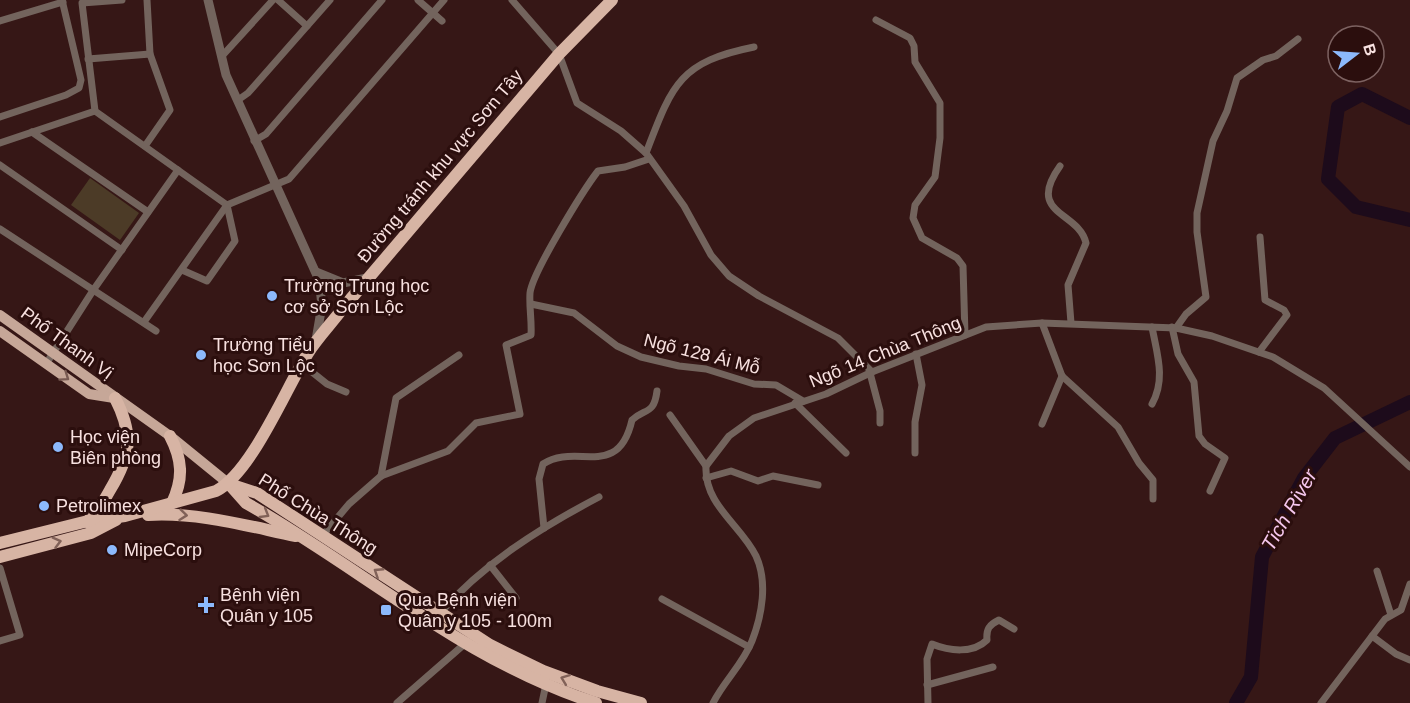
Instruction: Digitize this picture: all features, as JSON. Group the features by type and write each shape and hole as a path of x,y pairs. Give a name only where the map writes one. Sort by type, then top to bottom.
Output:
{"highway":[{"name":"Đường tránh khu vực Sơn Tây","path":"229,484 247,460 315,344 369,277 559,54 612,0"},
{"path":"90,527 121,472 129,447 123,414 115,398"},
{"path":"170,436 181,461 181,476 172,502"},
{"path":"0,557 125,516 216,491 229,484"},
{"name":"Phố Chùa Thông","path":"229,484 246,503 306,539 326,543 440,613 470,640 543,670 595,699"},
{"name":"Phố Chùa Thông","path":"229,484 257,493 326,543 470,640 546,684 595,699 641,703"},
{"path":"125,516 174,514 200,517 306,539"},
{"path":"0,543 90,527"}],"main road":[{"name":"Phố Thanh Vị","path":"0,315 170,436 229,484"},
{"name":"Phố Thanh Vị","path":"0,331 89,394 115,398"}],"street":[{"path":"122,0 82,3 95,111 227,206 235,241 212,277 203,281 182,270"},
{"path":"145,147 170,111 150,54 147,0"},
{"path":"208,0 226,75 275,187 316,272 323,296 315,344"},
{"path":"223,55 273,0"},
{"path":"278,0 307,26"},
{"path":"238,100 249,93 330,0"},
{"path":"254,141 266,134 382,0"},
{"path":"418,0 442,21"},
{"path":"144,322 227,206 289,179 444,0"},
{"path":"512,0 559,54 577,103 621,131 647,156 684,206 711,255 729,276 759,296 838,338 871,373 880,411 880,423"},
{"path":"0,21 62,1 81,80 79,88 66,95 0,117"},
{"path":"876,20 910,38 914,46 915,62 940,103 940,138 935,177 915,205 913,218 922,238 957,258 963,266 965,334"},
{"path":"1210,491 1225,458 1205,444 1199,436 1194,382 1178,354 1174,327 1206,297 1197,232 1199,203 1213,141 1227,111 1237,78 1263,60 1276,56 1298,39"},
{"path":"326,543 349,504 381,476 448,451 476,423 520,414 506,345 531,335 530,291 585,188 601,169 625,167 647,156 667,104 682,78 710,58 754,47"},
{"path":"88,58 150,54"},
{"path":"0,143 95,111"},
{"path":"32,132 148,213"},
{"path":"0,165 122,250"},
{"path":"1060,166 1049,184 1050,198 1059,214 1082,233 1086,243 1068,285 1071,323"},
{"path":"46,364 94,289 178,170"},
{"path":"0,229 156,331"},
{"path":"1259,352 1287,315 1284,310 1266,300 1260,237"},
{"path":"316,272 343,283 369,277"},
{"name":"Ngõ 128 Ái Mỗ","path":"531,304 574,313 617,346 641,357 679,366 706,369 754,384 776,385 799,402 846,453"},
{"path":"1042,323 1062,376 1103,416 1118,427 1139,463 1153,480 1153,499"},
{"name":"Ngõ 14 Chùa Thông","path":"706,466 723,442 740,426 773,410 826,394 965,334 994,325 1071,323 1174,327 1212,336 1259,352 1324,388 1410,467"},
{"path":"1152,327 1160,367 1159,390 1152,404"},
{"path":"915,453 915,422 922,385 916,354"},
{"path":"381,476 396,398 459,355"},
{"path":"302,364 327,384 346,392"},
{"path":"1042,424 1062,376"},
{"path":"544,528 539,479 543,464 552,460 609,454 621,447 629,434 632,420 656,403 657,391"},
{"path":"670,415 706,466 706,478 717,504 750,546 760,570 762,601 749,647 713,703"},
{"path":"706,478 731,471 758,481 773,476 818,485"},
{"path":"440,613 478,573 544,528 599,497"},
{"path":"490,565 516,598"},
{"path":"0,568 20,635 0,641"},
{"path":"1377,570 1391,615"},
{"path":"1321,703 1372,636 1391,615 1404,606 1410,584"},
{"path":"662,599 749,647"},
{"path":"928,703 927,659 932,644 950,651 979,645 987,640 986,632 991,624 999,620 1014,629"},
{"path":"1372,636 1396,654 1410,660"},
{"path":"397,703 470,640"},
{"path":"927,685 993,668"},
{"path":"543,703 546,684"}],"shaded area":[{"path":"90,178 139,213 120,240 71,205"}],"waterway":[{"name":"Tich River","path":"1410,118 1362,94 1338,107 1328,179 1356,207 1410,220"},
{"name":"Tich River","path":"1236,703 1251,677 1262,557 1304,478 1335,438 1410,402"}],"place":[{"name":"Trường Trung học cơ sở Sơn Lộc","path":"272,296"},
{"name":"Trường Tiểu học Sơn Lộc","path":"201,355"},
{"name":"Học viện Biên phòng","path":"58,447"},
{"name":"Petrolimex","path":"44,506"},
{"name":"MipeCorp","path":"112,550"},
{"name":"Bệnh viện Quân y 105","path":"206,605"},
{"name":"Qua Bệnh viện Quân y 105 - 100m","path":"386,610"}]}
